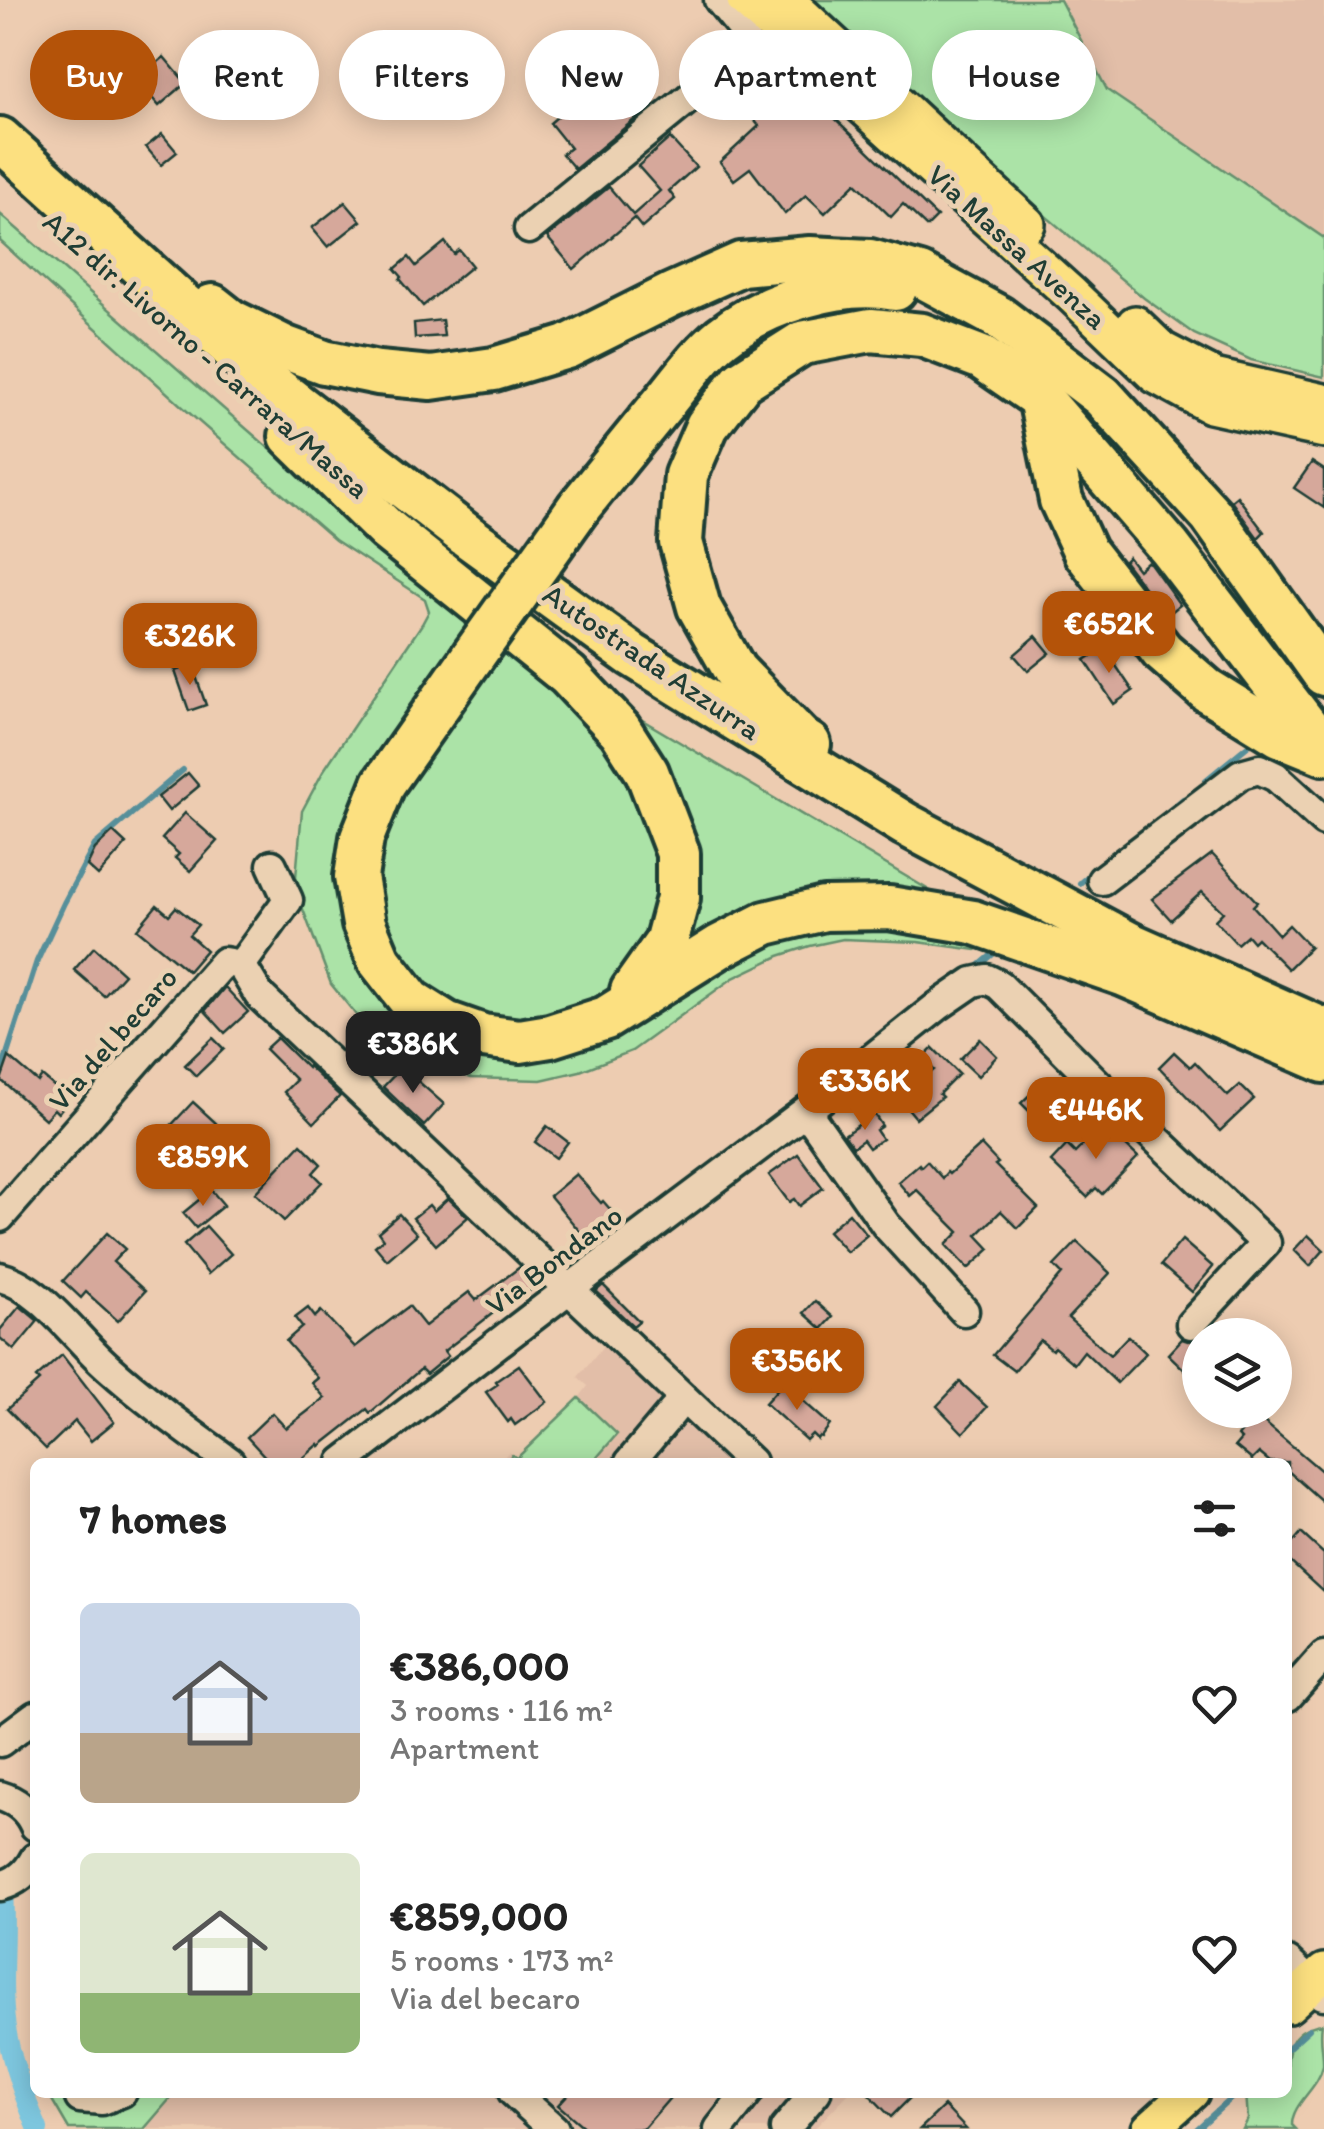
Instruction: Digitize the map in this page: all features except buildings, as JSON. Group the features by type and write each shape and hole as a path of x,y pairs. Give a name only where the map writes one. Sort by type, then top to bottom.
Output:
{"highway":[{"path":"0,139 52,186 126,237 231,322 324,362 378,374 431,378 494,369 549,353 742,264 810,258 870,261 920,275 988,311 1102,396 1211,515 1324,674"},
{"name":"A12 dir. Livorno - Carrara/Massa","path":"0,177 290,436 609,671 883,844 1125,975"},
{"name":"Autostrada Azzurra","path":"52,186 274,387 466,535 632,655 905,824 1130,944 1324,1030"},
{"path":"988,311 882,286 824,290 763,312 722,338 682,380 579,506 384,783 362,838 356,877 364,924 379,960 411,1001 446,1023 484,1036 520,1040 550,1036 606,1018 719,946 766,923 824,909 889,908 974,922 1125,975 1324,1062"},
{"path":"932,298 986,330 1169,547 1324,751"},
{"path":"971,859 801,739 735,671 699,608 681,542 686,474 707,426 742,380 802,343 871,330 922,335 982,358 1040,398 1061,500 1086,552 1162,651 1208,690 1280,735 1324,751"},
{"path":"290,436 386,529 568,675 620,730 647,772 678,853 678,898 666,943 640,983 606,1018"}],"main road":[{"name":"Via Massa Avenza","path":"745,0 1072,295 1155,375 1210,405 1324,430"},
{"name":"Via Massa Avenza","path":"786,0 1162,350 1214,377 1324,402"},
{"path":"1150,2129 1184,2098"}],"street":[{"path":"530,229 742,52 745,32 720,0"},
{"path":"1102,880 1242,774 1259,769 1276,778 1324,821"},
{"path":"272,865 288,900 241,964 259,995 747,1458"},
{"name":"Via del becaro","path":"0,1217 224,962 241,964"},
{"name":"Via Bondano","path":"348,1458 806,1111 938,1006 987,978 999,985 1266,1243 1197,1318"},
{"path":"806,1111 886,1225 964,1312"},
{"path":"0,1278 37,1296 107,1366 225,1458"},
{"path":"633,1458 673,1411"},
{"path":"1292,1691 1324,1655"},
{"path":"0,1742 30,1720"},
{"path":"3,1789 30,1817"},
{"path":"80,2098 107,2098"},
{"path":"520,2098 554,2129"},
{"path":"719,2129 743,2098"},
{"path":"785,2129 811,2098"}],"shaded area":[{"path":"1060,0 1324,0 1324,238 1107,90 1096,69 1096,30 1076,30"},
{"path":"607,1341 735,1458 517,1458 579,1398 588,1386 578,1377"},
{"path":"51,2098 844,2098 814,2129 69,2129"}],"green space":[{"path":"806,0 1060,0 1076,30 932,30 932,116 912,97 912,30 839,30"},
{"path":"1096,69 1107,90 1324,238 1324,377 1251,360 1194,334 1144,298 937,120 1096,120"},
{"path":"0,214 264,444 354,518 486,616 346,853 432,1028 638,1008 817,922 995,939 976,950 918,942 843,939 810,946 733,978 632,1051 580,1071 541,1080 471,1078 427,1061 365,1026 331,984 295,888 302,811 324,770 422,624 429,611 425,599 335,540 196,419 0,241"},
{"path":"504,635 645,782 668,903 615,996 535,1029 441,1009 374,923 376,826"},
{"path":"617,705 951,903 693,949 679,933"},
{"path":"579,1398 617,1434 596,1458 517,1458"},
{"path":"1322,2024 1323,2066 1293,2117 1296,2129 1243,2129 1248,2119 1246,2098 1292,2098 1292,2043 1309,2027"},
{"path":"51,2098 171,2098 144,2129 69,2129"}],"waterway":[{"path":"1206,780 1250,744"},
{"path":"0,1076 37,961 95,845 183,770"},
{"path":"1157,821 1183,799"},
{"path":"1080,883 1094,871"},
{"path":"974,970 999,949"},
{"path":"3,1893 3,1995 8,2041 38,2129"},
{"path":"0,1992 4,1995"},
{"path":"1292,2044 1309,2029"},
{"path":"1197,2129 1231,2098"}]}
